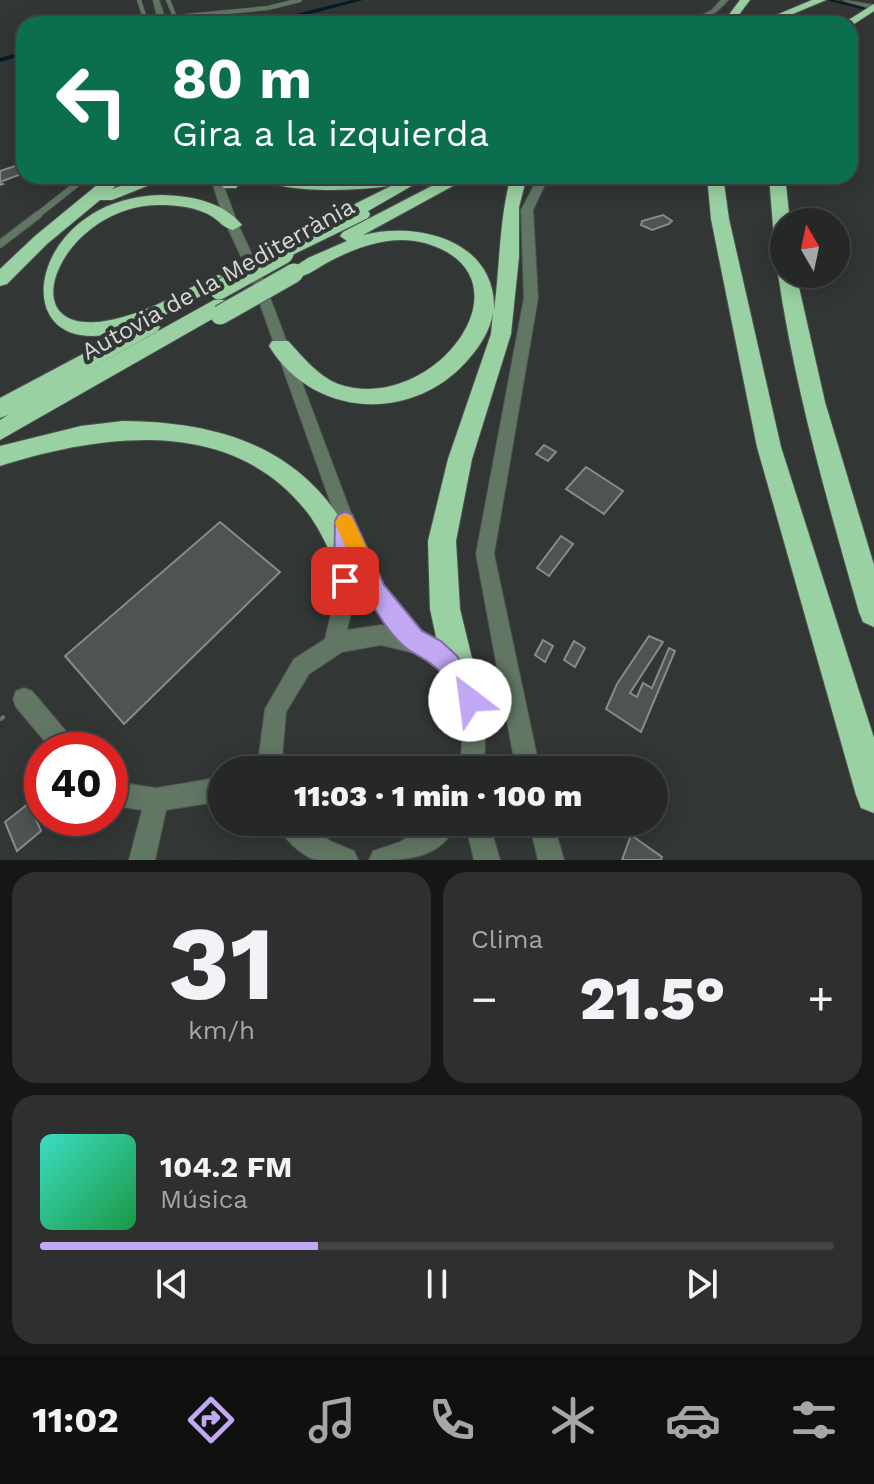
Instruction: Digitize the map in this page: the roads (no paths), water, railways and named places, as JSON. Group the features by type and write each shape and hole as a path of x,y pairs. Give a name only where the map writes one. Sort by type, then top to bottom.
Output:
{"highway":[{"path":"779,16 821,0"},
{"path":"801,16 844,0"},
{"path":"0,280 108,184"},
{"path":"63,221 111,194 140,184"},
{"path":"328,184 353,184"},
{"path":"0,443 220,298 287,261 408,184"},
{"name":"Autovia de la Mediterrània","path":"287,261 421,184"},
{"name":"Autovia de la Mediterrània","path":"287,261 446,184"},
{"path":"462,683 445,609 442,541 460,459 501,334 510,257 511,207 517,184"},
{"path":"716,184 720,219 769,447 874,795"},
{"path":"778,184 780,208"},
{"path":"233,225 216,210 192,202 149,200 112,207 71,231 36,267 28,287 28,301 35,314 53,324 77,329 112,326 220,298 287,261 333,253 379,237 409,236 434,241 455,250 477,271 484,305 481,323 471,342 434,380 417,389 373,397 340,393 309,377 280,346"},
{"path":"790,288 802,355 829,461 874,612"},
{"name":"Autovia de la Mediterrània","path":"0,409 220,298"},
{"name":"Autovia de la Mediterrània","path":"0,431 220,298"},
{"path":"0,456 63,437 114,429 177,430 208,437 254,456 291,477 314,501 344,551"}],"street":[{"path":"704,16 725,0"},
{"path":"844,0 871,9"},
{"path":"218,184 256,276"},
{"path":"228,184 280,346 345,521 376,592 414,639"},
{"path":"525,756 485,554 531,298 527,210 540,184"},
{"path":"334,643 344,601 345,521"},
{"path":"270,756 272,723 281,697 314,656 334,643 361,634 388,633 414,639 433,649 449,664 462,683 475,719 474,756"},
{"path":"24,699 52,732"},
{"path":"128,796 156,800 208,791"},
{"path":"142,860 156,800"},
{"path":"301,836 325,853 345,860"},
{"path":"382,860 398,857 431,836"},
{"path":"481,836 487,860"},
{"path":"545,836 551,860"}],"lane":[{"path":"211,16 300,0"},
{"path":"0,244 77,184"}],"waterway":[{"path":"296,16 360,0"},
{"path":"830,0 874,11"},
{"path":"0,60 16,55"}]}
